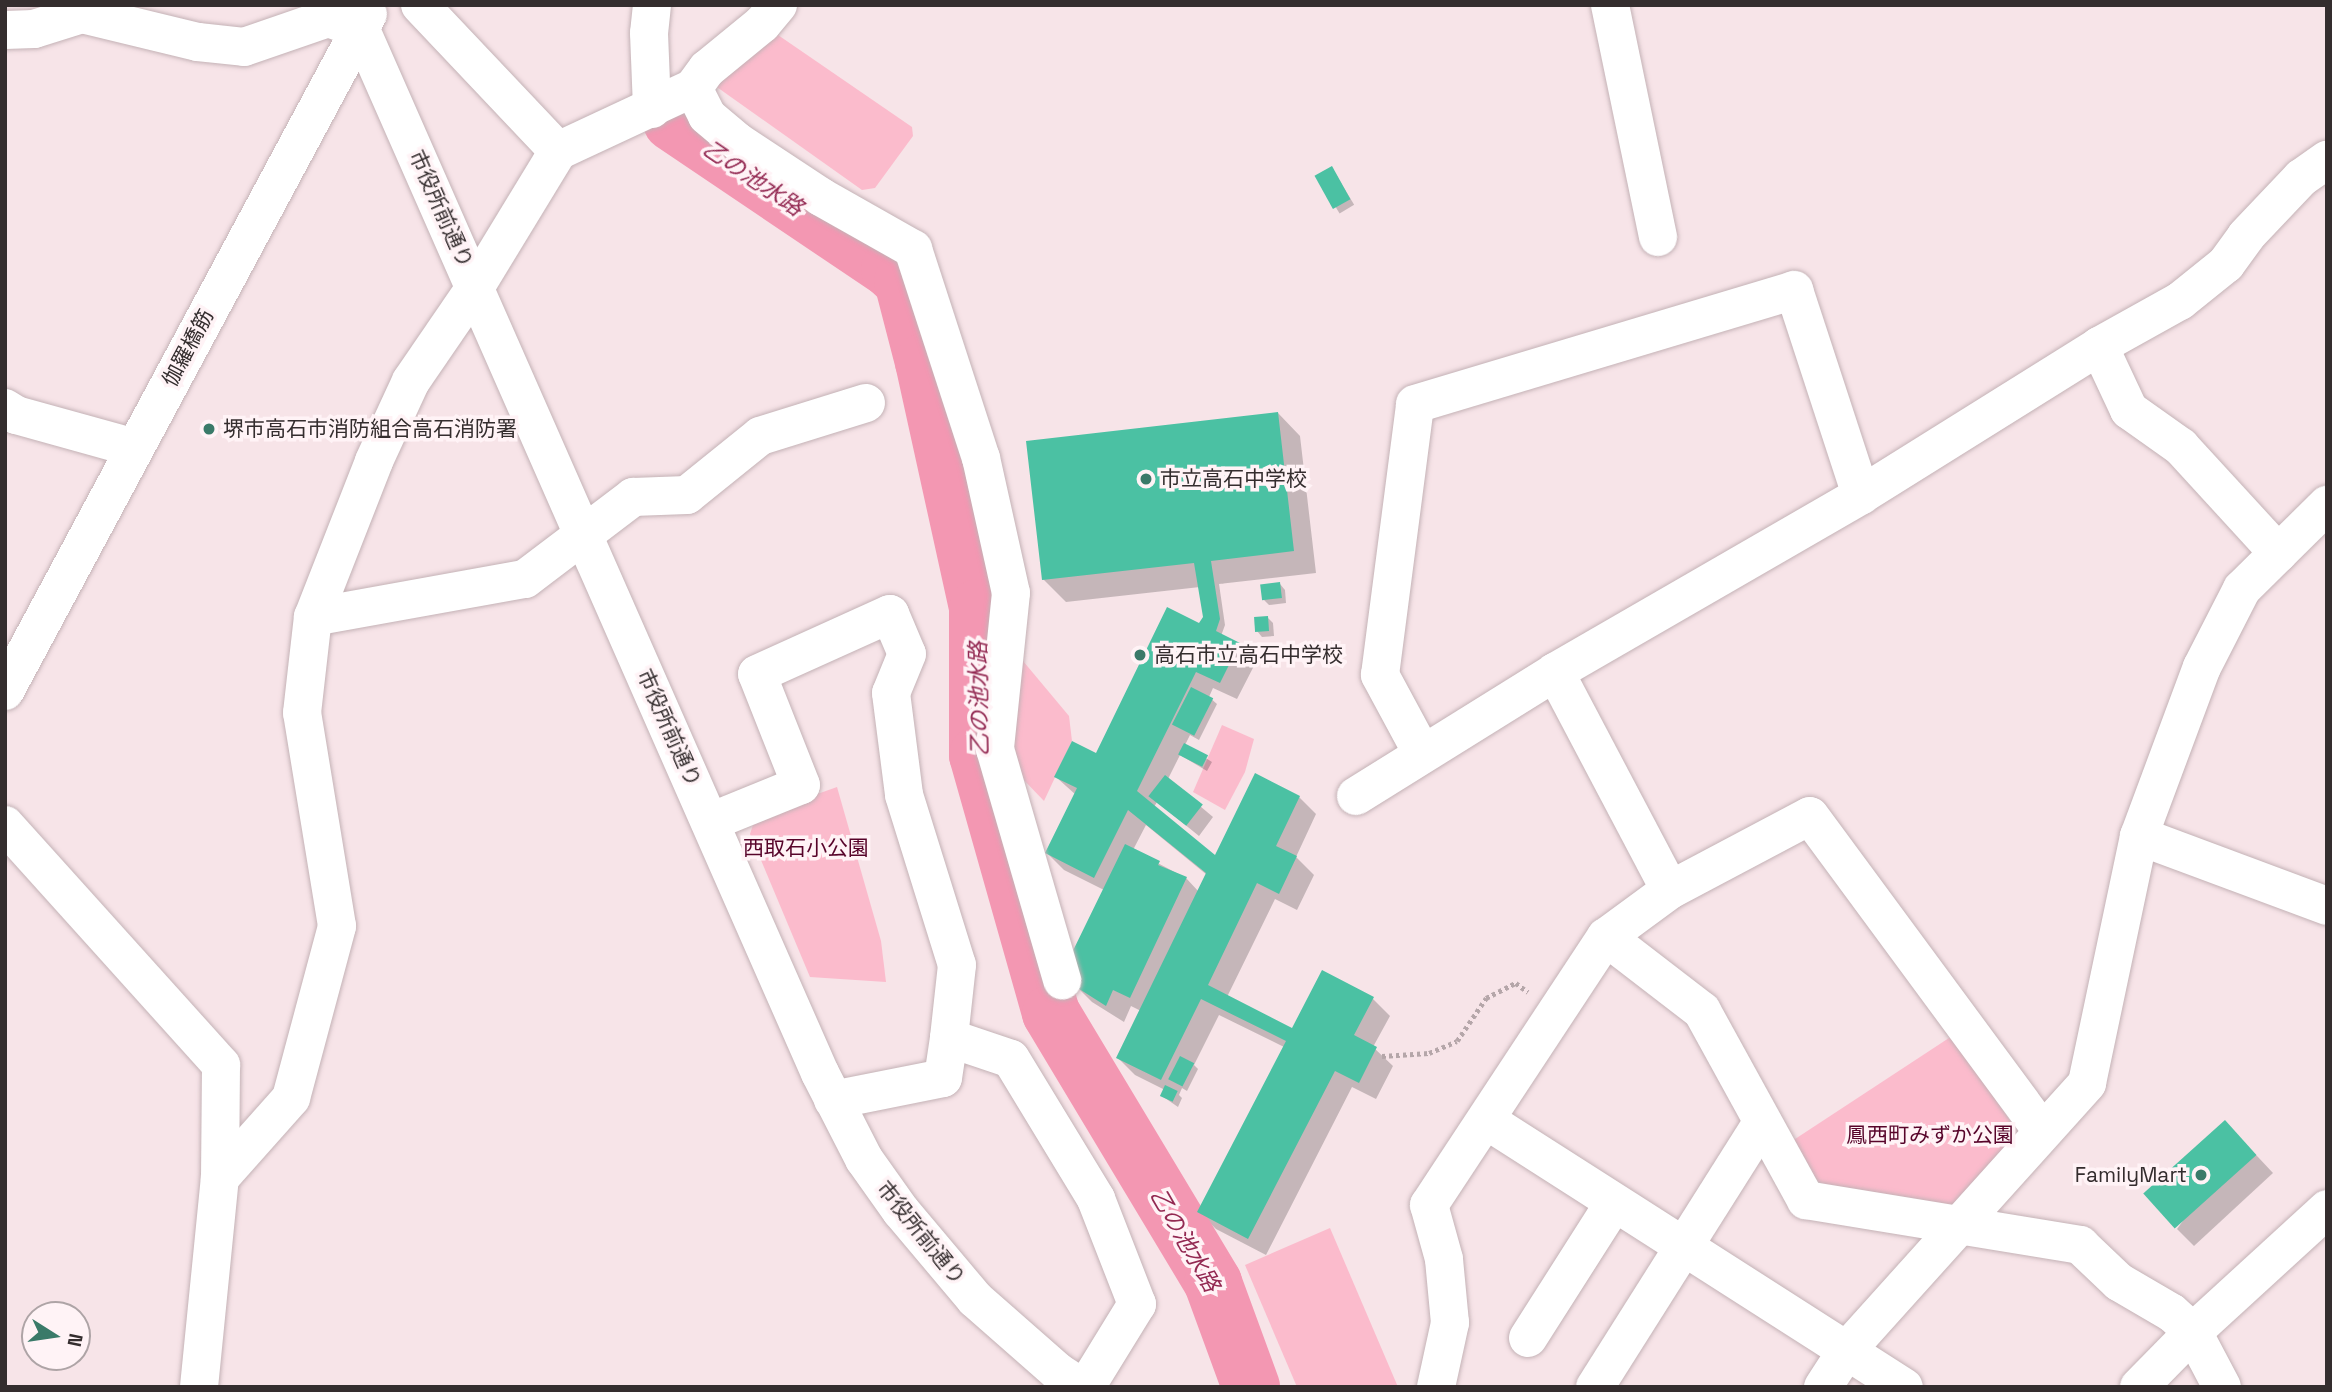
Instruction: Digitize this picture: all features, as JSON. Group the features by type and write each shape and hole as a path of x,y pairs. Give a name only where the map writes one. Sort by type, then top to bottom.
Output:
{"street":[{"path":"421,5 558,151"},
{"path":"652,5 649,33 652,109"},
{"path":"219,1178 291,1098 337,926 302,713 313,617 374,461 411,381 476,286 558,151 692,88 707,69 762,24 778,5"},
{"path":"1610,5 1658,237"},
{"path":"5,30 34,29 82,14 198,43 244,47 328,18 361,13"},
{"name":"市役所前通り","path":"361,13 476,286 710,822 833,1100 864,1159 901,1211 975,1299 1058,1372 1083,1387"},
{"name":"伽羅橋筋","path":"5,691 135,448 361,13"},
{"path":"692,88 707,116 738,142 821,197 913,249 981,458 1011,593 995,749 1062,980"},
{"path":"1356,796 1555,672 1861,495 2099,346 2180,301 2226,264 2246,236 2301,178 2327,160"},
{"path":"1422,753 1380,675 1415,404 1794,290 1861,495"},
{"path":"2099,346 2129,410 2181,447 2278,553"},
{"path":"313,617 525,579 633,497 687,495 760,436 866,403"},
{"path":"5,408 16,415 135,448"},
{"path":"1823,1387 1847,1350 2087,1083 2139,836 2202,667 2242,589 2327,505"},
{"path":"710,822 801,785 757,674 890,614 907,654 891,693 904,795 957,965 950,1038 943,1078 833,1100"},
{"path":"1555,672 1670,890"},
{"path":"1436,1387 1450,1323 1444,1259 1429,1205 1606,937 1670,890 1810,816 2042,1131"},
{"path":"5,825 221,1065 219,1178 199,1387"},
{"path":"2139,836 2327,906"},
{"path":"1606,937 1702,1011 1806,1200 2080,1245 2119,1282 2172,1313 2193,1332 2222,1387"},
{"path":"950,1038 1012,1059 1096,1199 1137,1304 1083,1387"},
{"path":"1486,1120 1904,1387"},
{"path":"1595,1387 1762,1123"},
{"path":"1528,1338 1614,1203"},
{"path":"2139,1387 2193,1332 2327,1209"}],"path":[{"path":"1382,1056 1429,1053 1457,1041 1486,998 1516,983 1535,997 1565,998"}],"green space":[{"path":"778,35 912,127 913,136 875,188 862,190 714,85"},
{"path":"1018,655 1069,716 1072,741 1044,801 1020,776 1008,750"},
{"path":"1222,725 1254,739 1245,772 1225,810 1193,792"},
{"name":"西取石小公園","path":"837,787 881,941 886,982 810,977 750,834 756,816"},
{"name":"鳳西町みずか公園","path":"1952,1036 2011,1122 2012,1144 1951,1209 1829,1190 1807,1172 1789,1143"},
{"path":"1330,1228 1398,1387 1297,1387 1245,1265"}],"building":[{"path":"1332,166 1350,199 1333,209 1315,176"},
{"path":"1278,412 1294,551 1211,561 1220,619 1216,631 1240,643 1220,683 1196,672 1137,791 1215,855 1255,773 1300,796 1276,846 1297,856 1279,894 1257,883 1208,985 1292,1028 1322,970 1374,997 1354,1035 1377,1047 1359,1083 1335,1071 1248,1239 1197,1212 1286,1041 1201,999 1161,1080 1116,1058 1206,873 1128,810 1094,878 1045,853 1077,788 1054,777 1072,741 1096,753 1167,607 1199,623 1203,617 1194,563 1042,580 1026,441"},
{"path":"1280,582 1282,598 1262,600 1260,584"},
{"path":"1268,616 1269,631 1255,632 1254,617"},
{"path":"1191,687 1213,698 1194,736 1172,724"},
{"path":"1184,743 1208,755 1202,767 1178,755"},
{"path":"1165,775 1203,805 1186,826 1148,796"},
{"path":"1125,844 1160,861 1158,865 1187,877 1130,998 1113,990 1106,1006 1073,985 1066,965"},
{"path":"1180,1056 1194,1063 1182,1086 1168,1079"},
{"path":"1165,1085 1178,1091 1173,1102 1160,1096"},
{"name":"FamilyMart","path":"2225,1120 2256,1155 2175,1229 2143,1194"}],"waterway":[{"name":"乙の池水路","path":"672,122 890,269 903,281 924,362 978,608 978,755 1051,1013 1213,1283 1251,1387"}],"place":[{"name":"堺市高石市消防組合高石消防署","path":"209,429"},
{"name":"市立高石中学校","path":"1146,479"},
{"name":"高石市立高石中学校","path":"1140,655"},
{"name":"FamilyMart","path":"2201,1175"}]}
